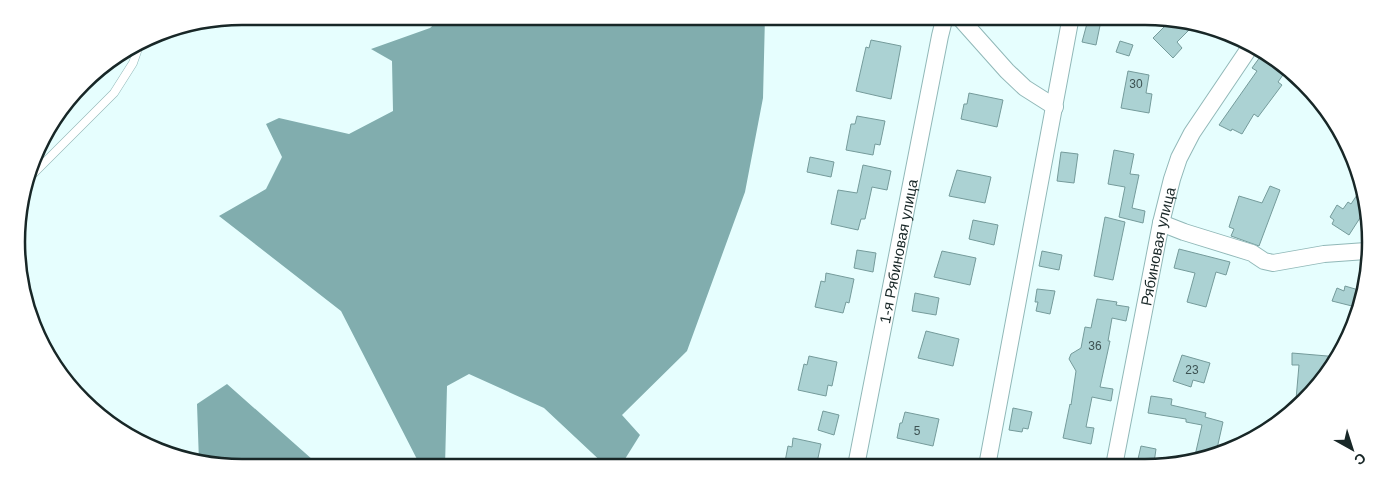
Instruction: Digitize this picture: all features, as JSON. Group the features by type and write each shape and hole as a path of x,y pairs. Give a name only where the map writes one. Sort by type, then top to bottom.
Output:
{"street":[{"name":"1-я Рябиновая улица","path":"857,459 943,25"},
{"path":"966,25 1007,71 1025,88 1055,107"},
{"path":"988,459 1070,25"},
{"name":"Рябиновая улица","path":"1115,459 1161,223 1172,179 1179,158 1192,133 1248,51"},
{"path":"1161,223 1252,253 1264,261 1273,263 1324,254 1362,251"}],"lane":[{"path":"38,169 114,93 136,52"}],"water":[{"path":"433,25 765,25 763,98 745,192 687,351 622,415 640,435 625,459 598,459 544,408 469,374 447,386 445,459 417,459 341,311 219,216 266,189 282,157 266,124 279,118 349,134 393,111 392,61 371,49 430,28"},
{"path":"227,384 312,459 228,459 199,455 197,404"}],"building":[{"path":"1087,25 1100,25 1096,45 1082,42"},
{"path":"1165,26 1189,30 1177,42 1182,48 1173,58 1153,38"},
{"path":"871,40 901,46 891,99 856,91 866,47 869,48"},
{"path":"1120,41 1133,45 1129,56 1116,52"},
{"path":"1260,58 1283,75 1278,82 1282,85 1258,117 1254,114 1242,134 1219,125 1257,71 1252,68"},
{"path":"1128,71 1149,75 1146,93 1152,94 1149,113 1121,108"},
{"path":"969,93 1003,100 997,127 961,119 964,104 967,104"},
{"path":"857,116 885,121 880,145 875,144 873,155 846,150 851,124 855,124"},
{"path":"1114,150 1134,154 1130,174 1139,175 1132,208 1145,211 1143,223 1119,217 1125,187 1108,184"},
{"path":"1061,152 1078,154 1074,183 1057,181"},
{"path":"810,157 834,162 831,177 807,172"},
{"path":"863,165 891,171 887,190 872,187 865,219 861,219 858,230 831,224 838,190 857,193"},
{"path":"957,170 991,177 985,203 949,196"},
{"path":"1270,186 1280,190 1259,246 1231,236 1234,229 1229,227 1239,196 1262,203"},
{"path":"1357,195 1360,217 1349,235 1332,224 1334,220 1330,217 1337,205 1343,209 1348,202 1351,204"},
{"path":"1105,217 1125,222 1113,280 1094,276"},
{"path":"973,220 998,225 994,245 969,239"},
{"path":"1179,249 1230,262 1226,275 1216,272 1206,307 1187,302 1195,273 1174,268"},
{"path":"857,250 876,253 873,272 854,268"},
{"path":"942,251 976,258 970,285 934,277"},
{"path":"1042,251 1062,255 1059,270 1039,266"},
{"path":"826,273 854,279 849,303 846,302 843,313 815,307 821,281 825,282"},
{"path":"1345,286 1357,289 1352,306 1332,301 1337,288 1344,291"},
{"path":"1037,289 1055,291 1050,314 1036,311 1038,302 1035,302"},
{"path":"915,293 939,298 936,315 912,311"},
{"path":"1097,299 1117,302 1116,305 1129,307 1126,321 1112,318 1108,341 1110,341 1100,387 1113,389 1111,401 1092,397 1086,427 1094,428 1091,444 1063,438 1071,405 1076,371 1069,359 1071,354 1081,348 1085,327 1091,328"},
{"path":"926,331 959,339 953,366 918,358"},
{"path":"1292,353 1329,356 1317,374 1296,397 1299,365 1292,365"},
{"path":"1182,355 1210,363 1204,383 1193,380 1191,387 1173,381"},
{"path":"809,356 837,362 832,386 828,385 826,396 798,390 804,364 807,365"},
{"path":"1151,396 1172,399 1171,405 1206,413 1205,417 1223,422 1218,446 1196,453 1202,425 1186,422 1186,419 1148,413"},
{"path":"1013,408 1032,412 1028,429 1023,428 1022,432 1009,430"},
{"path":"823,411 839,415 834,435 818,430"},
{"path":"905,412 939,419 933,446 897,438 900,423 902,423"},
{"path":"793,438 821,444 818,459 786,459 788,446 792,447"},
{"path":"1141,446 1156,449 1155,459 1138,459"}]}
